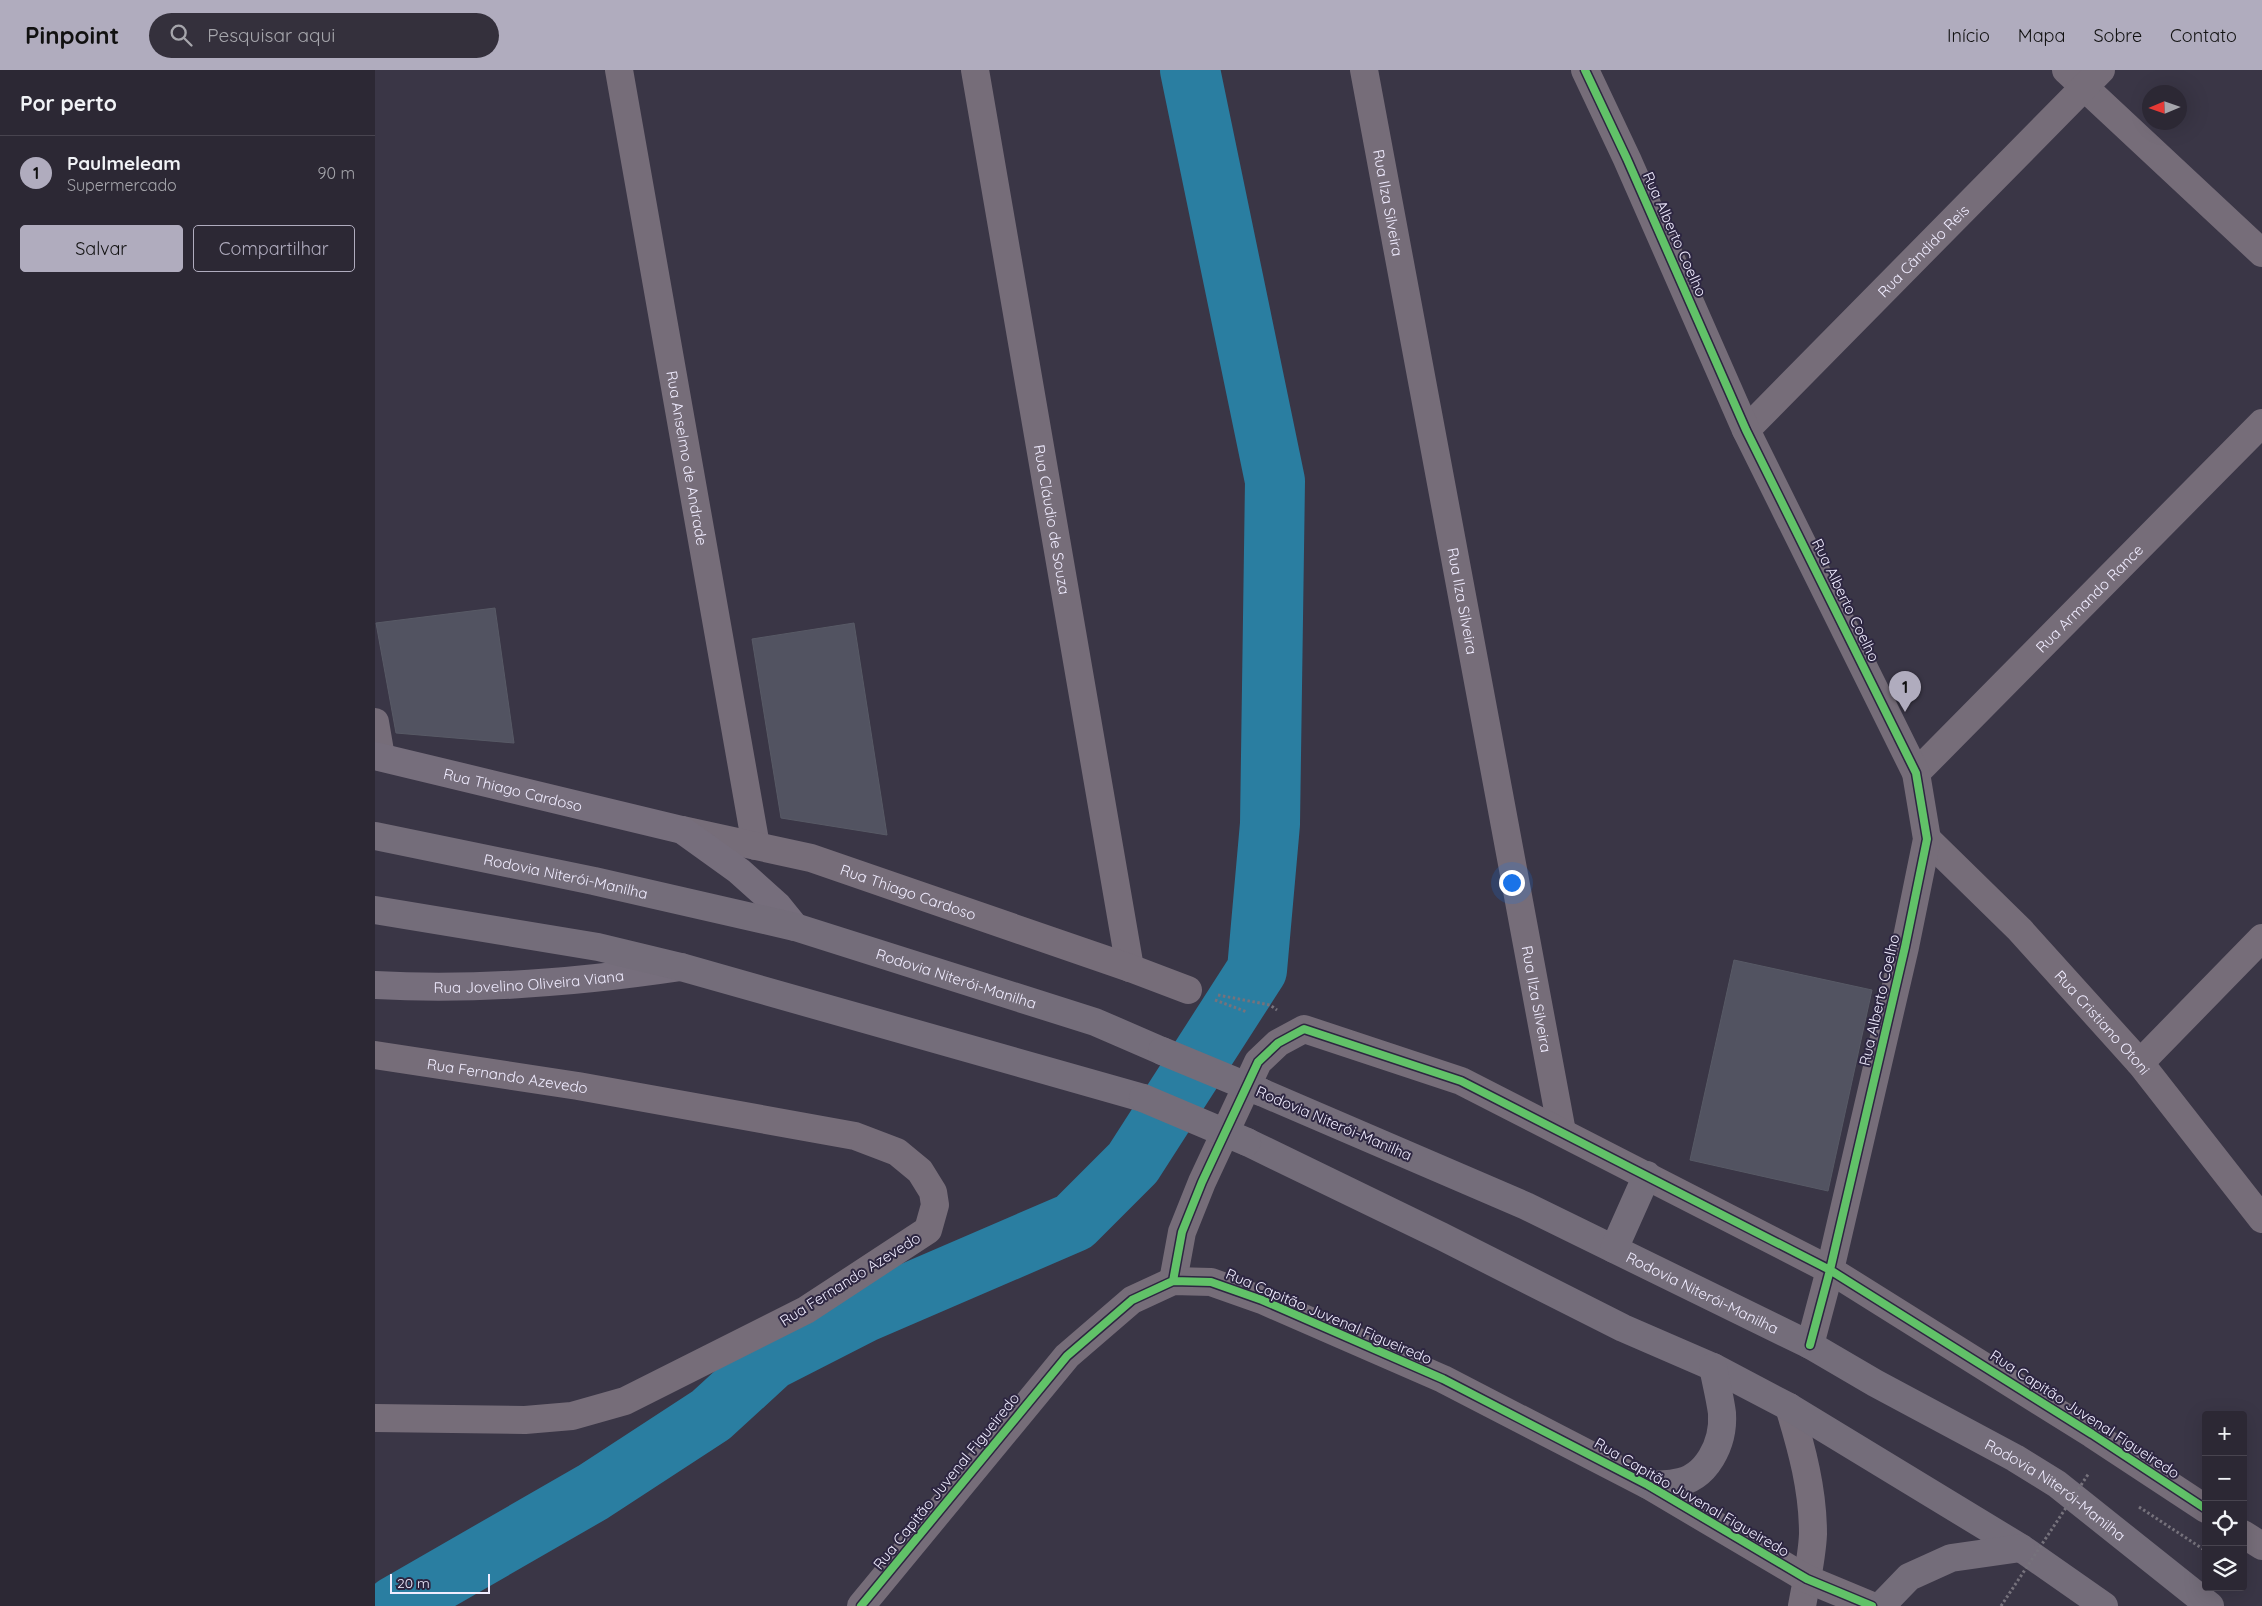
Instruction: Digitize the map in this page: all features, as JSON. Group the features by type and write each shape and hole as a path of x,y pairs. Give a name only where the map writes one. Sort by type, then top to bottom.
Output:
{"highway":[{"name":"Rodovia Niterói-Manilha","path":"375,836 595,881 795,927 1095,1022 1526,1206 1810,1345 1875,1383 2015,1458 2057,1484 2210,1606"},
{"path":"375,910 598,947 681,967 1143,1098 1247,1142 1441,1236 1623,1328 1713,1368 1789,1407 2021,1548 2104,1606"},
{"path":"1614,1249 1647,1175"},
{"path":"1648,1485 1677,1483 1696,1476 1710,1461 1721,1436 1722,1414 1713,1368"},
{"path":"1881,1606 1909,1577 1951,1558 2021,1548"}],"main road":[{"name":"Rua Thiago Cardoso","path":"378,756 682,830 739,871 777,906 795,927"},
{"name":"Rua Jovelino Oliveira Viana","path":"375,986 498,987 605,978 681,967"}],"street":[{"name":"Rua Anselmo de Andrade","path":"619,70 756,846"},
{"name":"Rua Cláudio de Souza","path":"975,70 1130,968"},
{"name":"Rua Ilza Silveira","path":"1364,70 1562,1132"},
{"name":"Rua Alberto Coelho","path":"1587,71 1747,430 1916,773 1927,839 1905,947 1831,1270 1810,1345"},
{"path":"2084,76 2262,252"},
{"name":"Rua Cândido Reis","path":"1747,430 2084,76"},
{"name":"Rua Armando Rance","path":"1916,773 2262,423"},
{"path":"375,722 378,756"},
{"name":"Rua Thiago Cardoso","path":"682,830 811,858 1130,968"},
{"name":"Rua Cristiano Otoni","path":"1927,839 2020,930 2140,1063 2262,1219"},
{"path":"2140,1063 2262,938"},
{"path":"1130,968 1188,990"},
{"name":"Rua Capitão Juvenal Figueiredo","path":"1173,1281 1182,1232 1202,1182 1258,1062 1278,1043 1304,1029 1461,1082 1831,1270 2092,1434 2202,1506"},
{"name":"Rua Fernando Azevedo","path":"375,1055 578,1086 855,1136 897,1152 920,1172 933,1192 935,1205 928,1230 806,1310 625,1401 572,1416 525,1420 375,1418"},
{"name":"Rua Capitão Juvenal Figueiredo","path":"861,1606 1067,1356 1132,1300 1173,1281 1211,1282 1262,1300 1443,1379 1648,1485 1807,1579 1872,1606"},
{"path":"1789,1407 1803,1450 1810,1484 1813,1535 1802,1606"},
{"path":"2247,1537 2262,1546"}],"path":[{"path":"1188,990 1270,1005"},
{"path":"2001,1606 2089,1473 2097,1478"},
{"path":"2136,1504 2202,1548"}],"building":[{"path":"495,608 514,743 396,733 376,623"},
{"path":"854,623 887,835 781,818 752,639"},
{"path":"1734,960 1872,990 1828,1191 1690,1160"}],"waterway":[{"path":"395,1606 593,1492 711,1415 771,1360 863,1313 1074,1222 1133,1163 1257,970 1270,824 1275,481 1190,70"}],"cycle path":[{"path":"1585,70 1627,159 1746,430 1916,773 1927,839 1905,947 1830,1270 1810,1345"},
{"path":"1173,1281 1182,1232 1202,1182 1258,1062 1278,1043 1304,1029 1461,1081 1830,1270 2092,1434 2202,1506"},
{"path":"861,1606 1067,1356 1132,1300 1173,1281 1211,1282 1262,1300 1443,1379 1648,1485 1807,1579 1872,1606"}],"place":[{"name":"Paulmeleam","path":"1905,712"}]}
